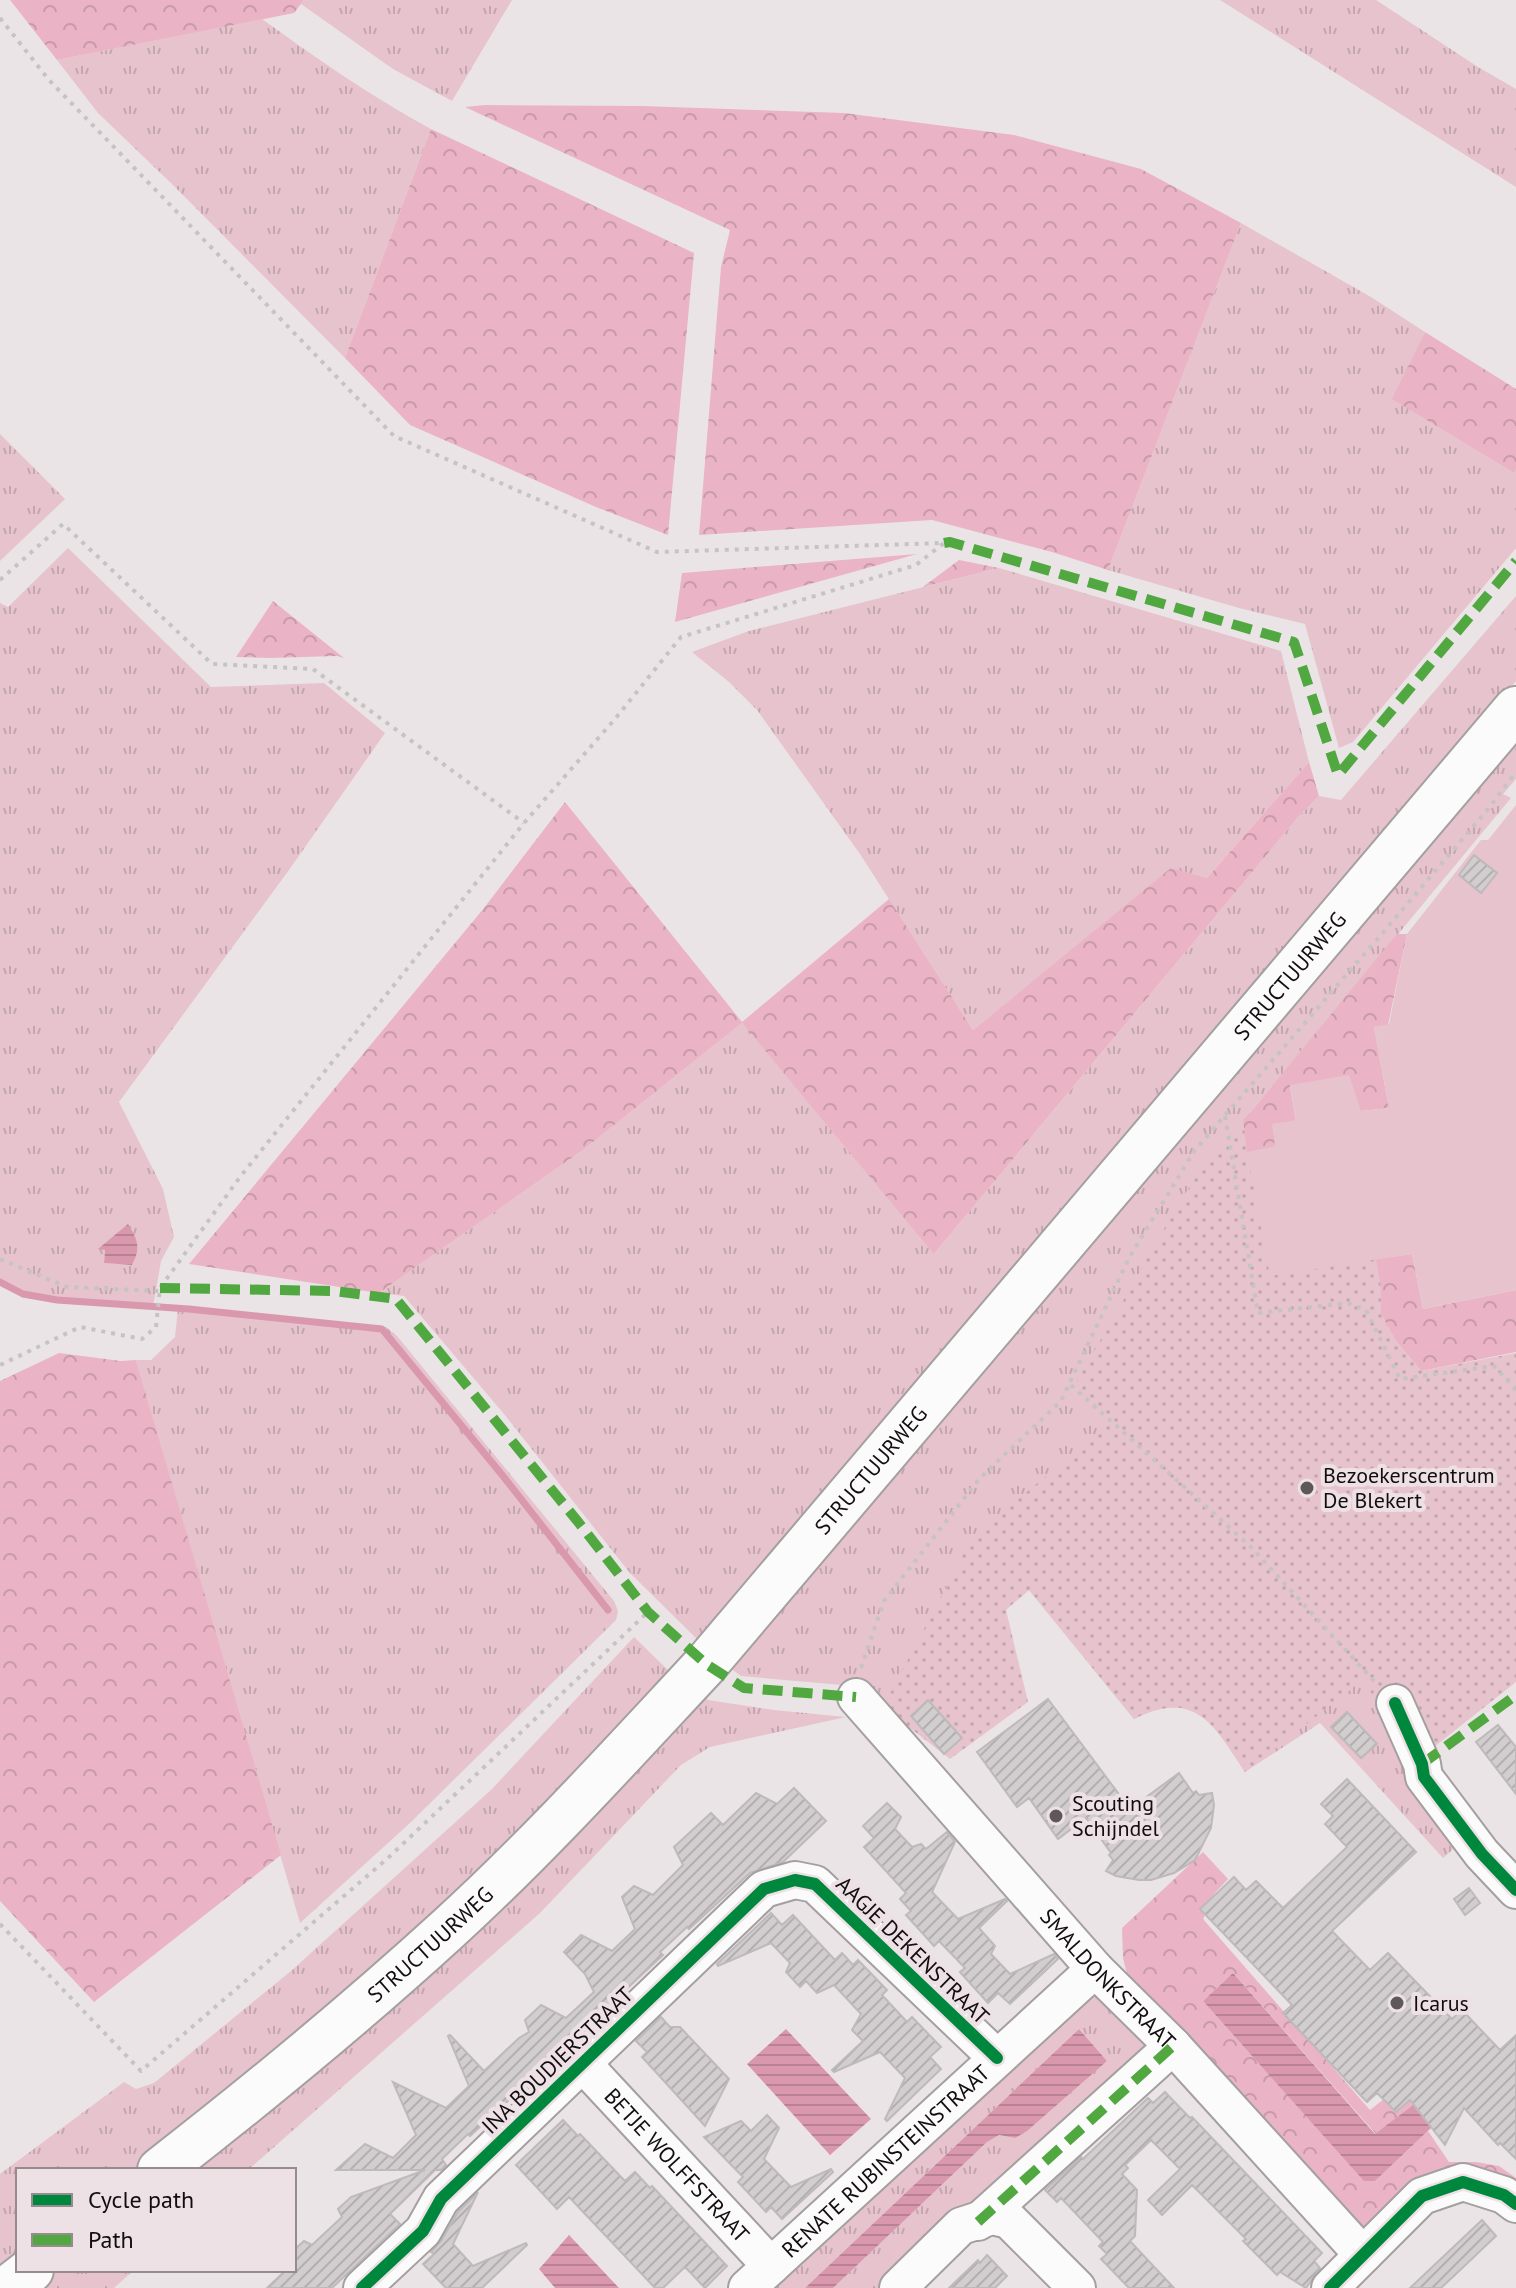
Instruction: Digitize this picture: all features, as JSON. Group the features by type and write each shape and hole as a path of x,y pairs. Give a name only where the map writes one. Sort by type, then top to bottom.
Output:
{"main road":[{"name":"STRUCTUURWEG","path":"163,2168 253,2098 449,1928 594,1784 686,1686 1516,709"},
{"path":"8,2288 28,2272"}],"street":[{"name":"SMALDONKSTRAAT","path":"856,1697 1095,1969 1173,2046 1363,2255"},
{"path":"1395,1703 1422,1764 1424,1777 1482,1854 1516,1890"},
{"name":"AAGJE DEKENSTRAAT","path":"795,1880 815,1884 997,2058"},
{"name":"INA BOUDIERSTRAAT","path":"369,2286 423,2231 441,2199 764,1889 795,1880"},
{"name":"RENATE RUBINSTEINSTRAAT","path":"759,2277 1095,1969"},
{"path":"978,2222 1173,2046"},
{"name":"BETJE WOLFFSTRAAT","path":"583,2064 759,2277"},
{"path":"1330,2288 1422,2196 1463,2182 1504,2195 1516,2204"},
{"path":"898,2288 961,2226 992,2216 1009,2220 1077,2288"}],"path":[{"path":"0,18 49,80 394,436 657,552 944,543 916,565 681,637 615,719 524,823 240,1177 160,1288 156,1327 142,1339 80,1327 0,1365"},
{"path":"0,580 63,524 212,664 313,669 524,823"},
{"path":"856,1697 854,1690 884,1601 980,1478 1061,1401 1130,1256 1195,1150 1400,913 1516,772"},
{"path":"1225,1115 1258,1313 1348,1303 1366,1310 1400,1379 1494,1366 1514,1387 1516,1394"},
{"path":"0,1259 67,1287 161,1291"},
{"path":"1071,1385 1251,1547 1395,1703"},
{"path":"0,1924 141,2071 388,1858 648,1612"}],"green space":[{"path":"10,0 304,0 294,13 57,60"},
{"path":"304,0 512,0 452,101 393,69 301,4"},
{"path":"1220,0 1376,0 1516,89 1516,187"},
{"path":"262,19 345,77 431,129 345,358 98,113 57,60"},
{"path":"642,106 844,113 1014,135 1141,169 1241,223 1108,570 932,520 699,535 721,267 730,230 465,107"},
{"path":"431,129 694,253 668,535 596,507 410,425 345,358"},
{"path":"1241,223 1371,297 1425,332 1393,399 1514,473 1516,470 1516,548 1353,742 1339,748 1305,624 1108,570"},
{"path":"1425,332 1516,389 1514,473 1392,399"},
{"path":"0,434 65,499 0,561"},
{"path":"68,548 211,687 324,683 385,733 119,1102 163,1189 174,1237 161,1261 153,1307 26,1294 0,1281 0,603 8,607","holes":["127,1225 136,1250 132,1265 104,1263 105,1250"]},
{"path":"917,554 675,622 682,573"},
{"path":"959,560 999,568 923,587"},
{"path":"999,568 1281,651 1309,762 1207,878 1171,869 973,1030 860,854 757,710 692,652 749,631"},
{"path":"1516,596 1516,681 701,1643 630,1573 504,1414 404,1296 379,1293 583,1150 742,1023 935,1253 1299,816 1319,796 1341,800"},
{"path":"273,601 344,658 236,657"},
{"path":"1516,729 1516,779 1503,794 1511,798 1253,1109 1217,1147 1434,1747 1408,1774 1407,1787 1458,1845 1443,1858 1320,1723 1245,1772 1213,1726 1201,1716 1173,1708 1155,1710 1134,1719 1029,1590 883,1707 853,1686 741,1676 725,1664","holes":["1122,1338 1240,1524 1072,1389"]},
{"path":"1309,762 1319,796 1299,816 934,1254 742,1023 583,1150 379,1293 189,1264 484,908 565,802 742,1022 889,899 973,1030 1171,868 1207,878"},
{"path":"1516,805 1516,1290 1423,1309 1412,1254 1270,1276 1247,1152 1275,1146 1272,1124 1296,1120 1290,1085 1349,1075 1361,1111 1389,1108 1374,1027 1389,1024 1407,934 1481,840 1488,840"},
{"path":"1397,934 1407,934 1388,1025 1374,1027 1389,1108 1361,1111 1290,1086 1296,1121 1376,1259 1412,1254 1423,1309 1516,1290 1516,1352 1421,1371 1395,1340 1381,1314 1381,1288 1217,1147 1253,1109"},
{"path":"1243,1119 1247,1152 1376,1259 1381,1314 1395,1340 1421,1371 1516,1353 1516,1682 1434,1747 1385,1720 1364,1679 1245,1772 1213,1726 1201,1716 1173,1708 1155,1710 1134,1719 1029,1590 1006,1610 1028,1702 950,1759 883,1707 973,1536 1112,1422 1072,1390 1180,1201 1217,1147"},
{"path":"178,1308 386,1327 397,1336 614,1601 618,1611 616,1620 410,1823 300,1923 136,1360 151,1360 175,1337"},
{"path":"59,1353 136,1360 281,1855 94,2002 0,1901 0,1381"},
{"path":"634,1637 669,1671 665,1681 556,1801 265,2074 141,2168 16,2168 16,2263 0,2275 0,2174 124,2082 136,2089 154,2083 291,1971 492,1789"},
{"path":"703,1695 708,1700 846,1717 710,1747 681,1765 540,1913 250,2168 186,2168"},
{"path":"1203,1852 1228,1879 1214,1894 1203,1919 1370,2110 1399,2087 1413,2105 1376,2134 1233,1973 1203,2001 1364,2180 1375,2181 1428,2131 1449,2162 1499,2166 1516,2178 1516,2183 1390,2206 1358,2231 1157,2015 1127,1974 1122,1928"},
{"path":"1095,1990 1151,2053 891,2288 833,2288 987,2142 998,2135 1015,2138 1107,2061 1079,2029 805,2288 773,2288"},
{"path":"51,2272 132,2272 114,2288 31,2288"}],"shaded area":[{"path":"128,1224 137,1244 132,1265 104,1263 105,1250 98,1249"},
{"path":"1233,1973 1375,2134 1413,2105 1431,2128 1375,2181 1364,2181 1203,2001"},
{"path":"786,2029 871,2119 830,2155 747,2064"},
{"path":"1079,2029 1107,2061 1027,2131 1015,2138 999,2135 987,2142 833,2288 805,2288"},
{"path":"569,2235 619,2288 555,2288 539,2269"}],"building":[{"path":"1474,855 1497,873 1481,893 1459,875"},
{"path":"1048,1699 1130,1809 1179,1773 1193,1793 1212,1793 1211,1828 1195,1860 1174,1873 1151,1880 1116,1876 1106,1871 1113,1860 1109,1855 1111,1853 1086,1818 1058,1839 1029,1798 1017,1807 977,1752"},
{"path":"928,1700 962,1738 944,1754 911,1716"},
{"path":"1347,1712 1377,1744 1361,1758 1331,1727"},
{"path":"1498,1725 1516,1747 1516,1794 1476,1742"},
{"path":"1347,1779 1416,1852 1332,1931 1370,1970 1388,1953 1452,2019 1462,2010 1500,2050 1516,2035 1516,2159 1500,2143 1498,2145 1464,2108 1445,2145 1410,2100 1396,2112 1377,2093 1367,2102 1283,2013 1292,2005 1200,1909 1234,1877 1246,1890 1256,1881 1283,1908 1347,1847 1325,1824 1333,1816 1321,1804"},
{"path":"794,1788 826,1821 783,1862 750,1873 660,1952 663,1955 527,2087 442,2159 446,2165 441,2170 435,2170 390,2214 400,2224 332,2288 267,2288 284,2272 296,2272 296,2248 304,2241 312,2245 342,2217 338,2209 351,2197 425,2170 336,2170 365,2144 393,2158 416,2135 393,2082 446,2108 469,2086 448,2036 484,2071 529,2032 525,2020 541,2005 566,2018 594,1992 585,1974 564,1952 581,1935 612,1951 635,1929 622,1897 634,1886 653,1895 683,1865 674,1847 711,1813 723,1825 756,1793 777,1804"},
{"path":"887,1803 901,1817 895,1829 912,1847 921,1844 926,1849 947,1832 955,1842 932,1892 958,1919 1005,1899 1007,1901 979,1928 995,1946 991,1954 1010,1974 1054,1954 1058,1959 1010,2004 998,1993 988,2003 960,1972 965,1968 939,1941 934,1946 906,1915 911,1911 900,1899 906,1893 864,1847 874,1838 863,1826"},
{"path":"1469,1888 1480,1903 1465,1915 1454,1899"},
{"path":"771,1913 782,1925 793,1915 835,1960 842,1953 853,1965 858,1960 887,1990 882,1995 907,2022 912,2017 941,2047 930,2057 941,2069 887,2121 885,2119 905,2078 880,2052 834,2072 832,2070 863,2041 852,2030 861,2014 834,1985 817,1993 806,1981 800,1987 786,1972 790,1963 771,1943 718,1966"},
{"path":"661,2017 670,2027 680,2027 729,2079 705,2126 642,2057 647,2052 636,2041"},
{"path":"1165,2092 1322,2253 1314,2261 1320,2268 1306,2288 1280,2272 1277,2275 1192,2185 1162,2215 1148,2200 1180,2169 1151,2140 1125,2165 1128,2168 1122,2174 1137,2190 1135,2236 1130,2241 1174,2288 1129,2288 1101,2259 1107,2254 1099,2246 1103,2242 1061,2198 1057,2202 1045,2190 1148,2098 1153,2103"},
{"path":"767,2115 779,2128 764,2159 791,2187 831,2169 833,2172 782,2219 771,2207 766,2212 738,2182 743,2177 704,2137 741,2121 751,2131"},
{"path":"563,2120 625,2181 635,2172 650,2188 652,2186 727,2266 705,2288 685,2267 663,2288 655,2288 569,2197 557,2209 516,2165"},
{"path":"478,2192 453,2244 473,2266 527,2245 482,2288 446,2288 423,2264 434,2254 431,2252 458,2212"},
{"path":"1482,2220 1496,2236 1457,2273 1441,2288 1410,2288"},
{"path":"987,2255 1007,2276 995,2288 949,2288 978,2260 980,2263"}],"waterway":[{"path":"0,1282 23,1294 57,1300 189,1309 382,1329 608,1610"}],"marked path":[{"path":"944,543 950,542 1294,642 1338,775 1516,561"},
{"path":"160,1288 334,1291 396,1299 648,1612 706,1664 744,1688 856,1697"},
{"path":"1422,1764 1516,1695"},
{"path":"978,2222 1173,2046"}],"cycle path":[{"path":"1395,1703 1422,1764 1424,1777 1482,1854 1516,1890"},
{"path":"362,2288 423,2231 441,2199 764,1889 795,1880 815,1884 997,2058"},
{"path":"1330,2288 1422,2196 1463,2182 1504,2195 1516,2204"}],"place":[{"name":"Bezoekerscentrum De Blekert","path":"1307,1488"},
{"name":"Scouting Schijndel","path":"1056,1816"},
{"name":"Icarus","path":"1397,2003"}]}
